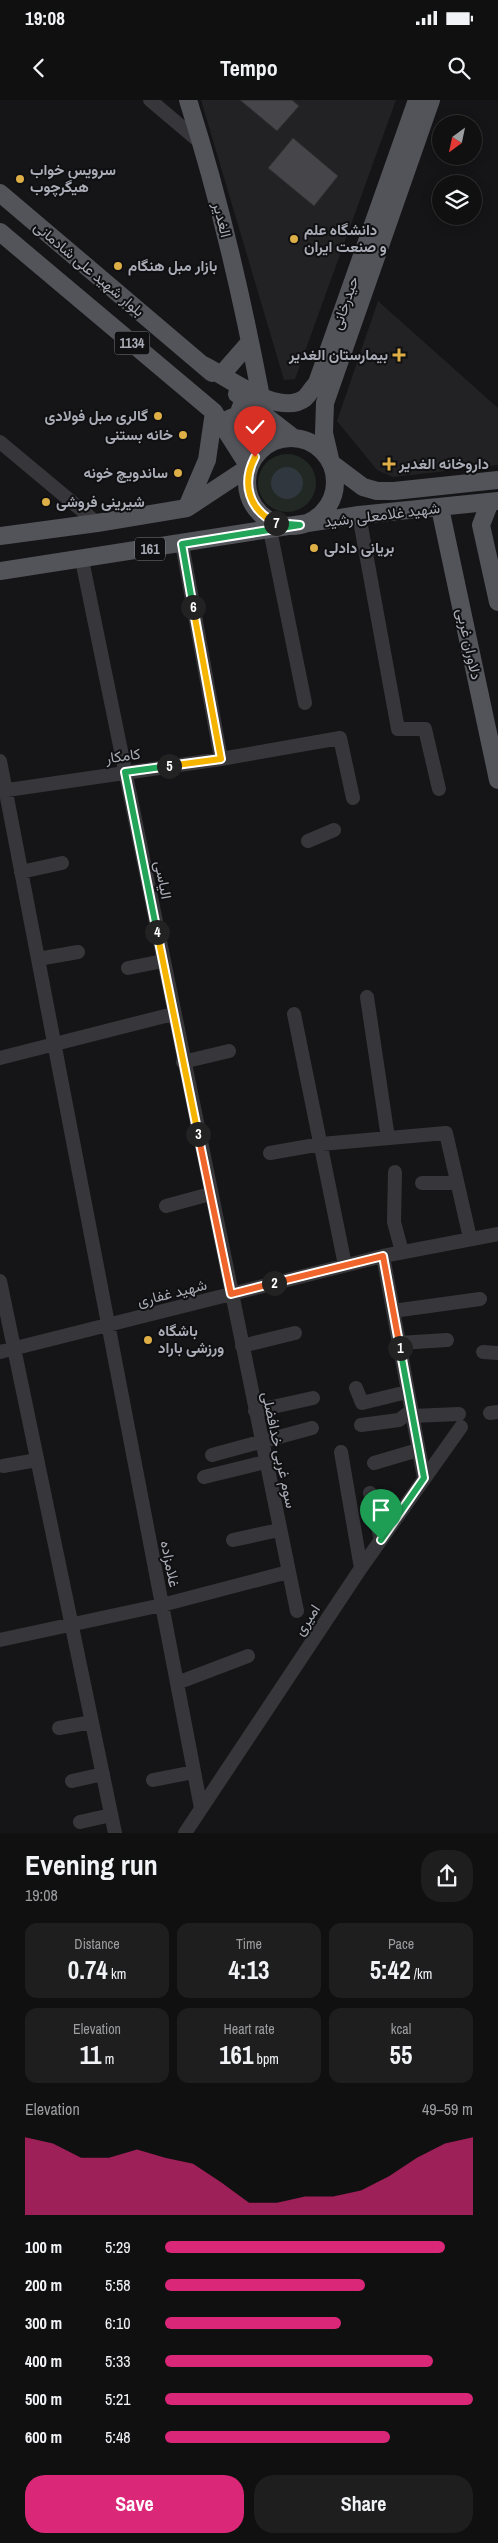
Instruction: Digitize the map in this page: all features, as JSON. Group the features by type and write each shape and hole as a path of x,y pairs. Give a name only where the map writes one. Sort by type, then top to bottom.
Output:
{"main road":[{"name":"الغدیر","path":"188,100 202,144 250,342 252,398"},
{"name":"حیدرخانی","path":"203,366 222,374 252,398 273,403 304,399 317,383 417,100"},
{"name":"حیدرخانی","path":"331,463 324,433 325,403 431,100"},
{"name":"بلوار شهید علی شادمانی","path":"0,193 203,366 252,398 294,438"},
{"name":"بلوار شهید علی شادمانی","path":"0,232 218,417 249,467"},
{"path":"222,374 250,342"},
{"path":"187,508 207,460 218,417 238,415 252,398"},
{"path":"294,438 309,442 322,450 331,463 335,476 335,489 331,502 318,517 300,525 277,524 258,511 248,490 249,467 255,457 267,445 283,439 294,438"},
{"name":"شهید غلامعلی رشید","path":"331,463 363,487 377,491 498,480"},
{"name":"161","path":"0,536 97,523 187,508 249,467"},
{"path":"494,501 481,525 498,602"},
{"name":"شهید غلامعلی رشید","path":"0,571 82,560 359,515 494,501"},
{"name":"دلاوران غربی","path":"440,508 498,780"}],"street":[{"path":"150,100 202,144"},
{"path":"0,442 97,523"},
{"path":"359,515 398,729 425,729 439,789"},
{"path":"270,530 305,703"},
{"path":"182,544 221,759"},
{"name":"الیاسی","path":"82,560 231,1294"},
{"name":"کامکار","path":"3,791 221,759 340,738 353,798"},
{"name":"غلامزاده","path":"0,761 3,791 38,959 201,1808"},
{"path":"308,841 334,830"},
{"path":"21,872 62,863"},
{"path":"38,959 78,952"},
{"path":"128,968 163,961"},
{"path":"367,997 388,1138"},
{"path":"0,1058 173,1014"},
{"path":"294,1014 345,1266"},
{"path":"183,1062 229,1050"},
{"path":"270,1153 320,1144 446,1133 470,1238"},
{"path":"395,1172 394,1222 402,1252"},
{"path":"422,1183 457,1183"},
{"path":"166,1206 210,1194"},
{"name":"شهید غفاری","path":"0,1352 383,1256 498,1234"},
{"path":"383,1256 424,1478"},
{"path":"0,1281 103,1774 111,1815 111,1833"},
{"name":"سوم غربی خدافضلی","path":"231,1294 297,1611"},
{"path":"393,1311 480,1299"},
{"path":"242,1346 295,1332"},
{"path":"399,1343 447,1340"},
{"path":"484,1352 498,1353"},
{"path":"356,1388 362,1403 407,1392"},
{"path":"255,1411 313,1398"},
{"path":"361,1425 399,1420 411,1414"},
{"name":"امیری","path":"185,1833 361,1568 424,1478 460,1421 411,1414"},
{"path":"212,1455 312,1428"},
{"path":"374,1463 418,1450"},
{"path":"341,1452 361,1568"},
{"path":"3,1466 37,1460"},
{"path":"204,1477 265,1462"},
{"path":"370,1493 381,1540"},
{"path":"233,1540 279,1530"},
{"path":"0,1640 162,1605 288,1572"},
{"path":"177,1683 248,1656"},
{"path":"60,1728 92,1722"},
{"path":"153,1780 194,1772"},
{"path":"72,1781 103,1774"},
{"path":"80,1822 111,1815"}],"shaded area":[{"name":"دانشگاه علم و صنعت ایران","path":"201,100 396,100 295,379 284,380"},
{"name":"بیمارستان الغدیر","path":"378,301 498,408 498,465 393,477 377,470 337,421"},
{"path":"287,454 303,459 311,467 316,483 311,499 303,507 287,512 271,507 263,499 258,483 263,467 271,459"},
{"path":"287,467 293,468 298,472 302,477 302,489 298,494 293,498 287,499 281,498 276,494 272,489 271,483 272,477 276,472 281,468"}],"building":[{"path":"240,100 292,100 299,106 277,131"},
{"path":"293,138 338,176 314,206 268,168"}],"place":[{"name":"سرویس خواب هیگرچوب","path":"20,179"},
{"name":"دانشگاه علم و صنعت ایران","path":"294,239"},
{"name":"بازار مبل هنگام","path":"118,266"},
{"name":"بیمارستان الغدیر","path":"399,355"},
{"name":"گالری مبل فولادی","path":"158,416"},
{"name":"خانه بستنی","path":"183,435"},
{"name":"داروخانه الغدیر","path":"389,464"},
{"name":"ساندویچ خونه","path":"178,473"},
{"name":"شیرینی فروشی","path":"46,502"},
{"name":"بریانی دادلی","path":"314,548"},
{"name":"باشگاه ورزشی باراد","path":"148,1340"}],"route":[{"path":"255,457 249,467 247,478 251,501 258,511 277,524 288,526 300,525 182,544 221,759 125,772 231,1294 383,1256 424,1478 381,1540"}]}
